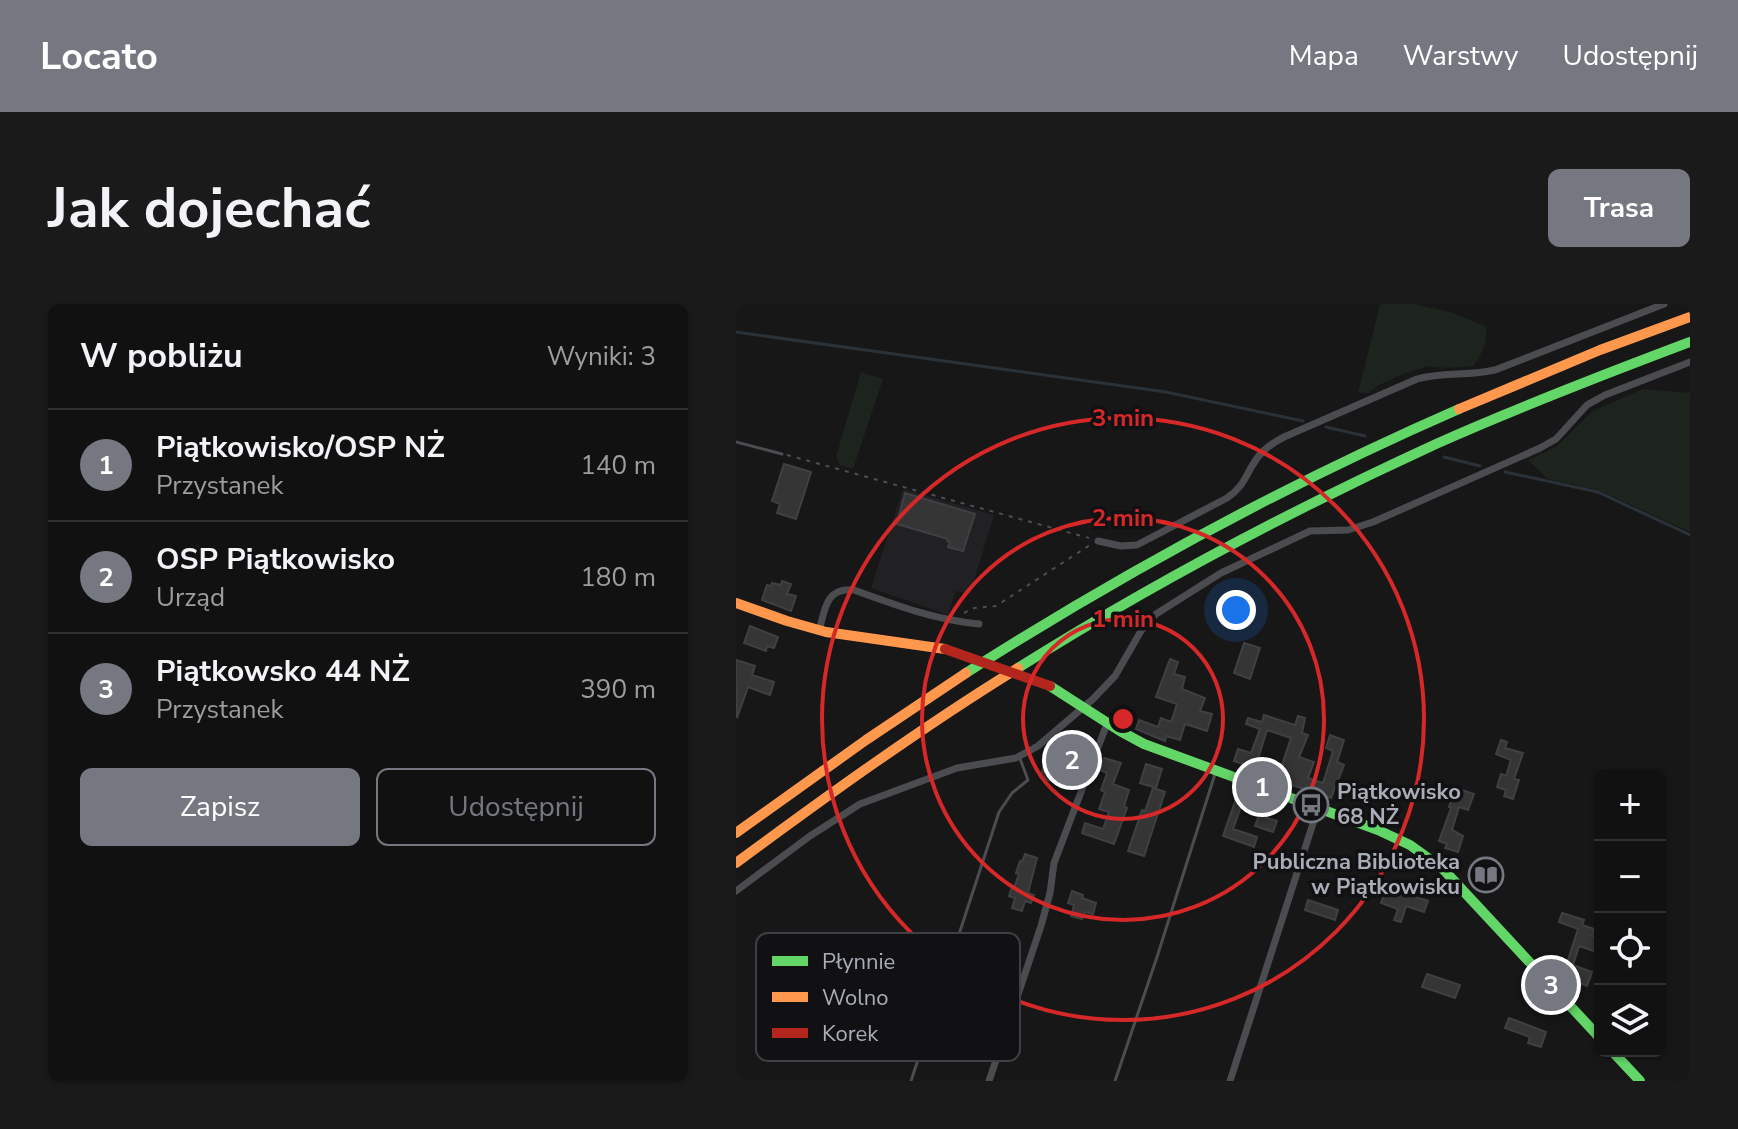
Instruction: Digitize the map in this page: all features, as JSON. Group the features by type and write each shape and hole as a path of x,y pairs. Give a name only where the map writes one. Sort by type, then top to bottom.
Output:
{"main road":[{"path":"736,833 828,766 1000,651 1219,525 1365,452 1475,402 1690,317"},
{"path":"736,863 943,716 1162,583 1398,463 1540,400 1690,342"},
{"path":"736,603 840,636 919,643 945,649 1050,686 1133,739 1402,841 1442,868 1594,1032"},
{"path":"1618,1057 1640,1081"}],"street":[{"path":"1098,541 1121,546 1137,545 1239,490 1260,454 1269,445 1417,379 1430,375 1495,370 1664,304"},
{"path":"736,891 810,836 860,804 957,768 1019,756 1038,746 1115,676 1141,631 1156,614 1221,573 1310,531 1348,530 1373,522 1540,448 1556,439 1587,405 1690,362"},
{"path":"819,631 829,600 844,589 913,611 979,624"},
{"path":"1020,989 1050,893 1054,863 1105,729"},
{"path":"1230,1081 1318,808"},
{"path":"989,1081 996,1061"}],"lane":[{"path":"736,442 782,454"},
{"path":"958,933 999,812 1012,793 1028,780 1019,756"},
{"path":"1115,1081 1216,771"},
{"path":"911,1081 917,1061"}],"path":[{"path":"782,454 1098,541"},
{"path":"949,620 974,608 996,606 1098,541"}],"shaded area":[{"path":"1380,304 1414,304 1450,312 1482,325 1486,327 1486,333 1482,352 1473,366 1428,366 1400,375 1368,393 1358,393"},
{"path":"861,372 883,379 853,469 840,465 836,457"},
{"path":"1643,389 1690,393 1690,532 1599,490 1548,479 1528,460 1556,447 1593,411"},
{"path":"903,489 994,515 970,594 956,591 948,615 871,588"}],"building":[{"path":"784,464 811,472 796,519 777,513 780,504 772,501"},
{"path":"905,493 975,514 963,551 948,547 948,539 897,524"},
{"path":"782,581 791,584 787,594 796,596 791,611 762,600 767,585 781,585"},
{"path":"750,626 778,637 774,648 767,646 766,651 744,643"},
{"path":"1244,643 1260,648 1250,679 1234,673"},
{"path":"1170,659 1178,662 1174,674 1185,677 1182,689 1205,698 1200,711 1212,714 1207,731 1185,724 1180,740 1166,736 1165,741 1136,729 1139,720 1158,727 1161,718 1171,722 1177,704 1156,697"},
{"path":"736,660 755,666 752,675 774,682 770,695 748,687 737,718"},
{"path":"1264,715 1295,725 1298,716 1305,718 1302,733 1308,735 1299,757 1314,762 1308,778 1323,783 1333,751 1326,748 1330,735 1344,740 1337,762 1344,765 1331,798 1277,780 1291,738 1267,730 1257,762 1267,765 1264,775 1234,761 1238,749 1251,753 1260,729 1246,724 1248,718 1262,722"},
{"path":"1501,740 1507,742 1505,748 1523,753 1514,779 1519,780 1513,799 1504,796 1506,790 1497,787 1501,774 1506,776 1511,760 1496,754"},
{"path":"1049,753 1081,765 1072,789 1040,777"},
{"path":"1104,758 1121,763 1113,784 1129,790 1124,806 1127,808 1114,844 1082,833 1085,823 1103,829 1109,812 1099,809 1107,773 1100,770"},
{"path":"1146,764 1162,769 1156,788 1140,783"},
{"path":"1153,788 1165,792 1144,856 1128,851"},
{"path":"1455,788 1474,794 1468,810 1459,807 1452,830 1463,836 1458,852 1445,848 1447,844 1439,841"},
{"path":"1236,799 1243,801 1233,829 1257,837 1254,847 1223,836"},
{"path":"1258,803 1267,807 1264,817 1277,821 1273,832 1255,826 1259,815 1255,814"},
{"path":"1025,854 1037,858 1028,893 1034,895 1031,903 1025,901 1022,911 1012,908 1015,898 1009,896"},
{"path":"1391,889 1428,901 1424,912 1406,906 1401,922 1394,920 1398,909 1381,903 1385,893 1389,894"},
{"path":"1072,891 1096,903 1093,914 1085,912 1082,919 1071,916 1074,905 1068,903"},
{"path":"1308,900 1338,910 1335,920 1305,910"},
{"path":"1562,913 1584,920 1582,925 1594,929 1594,951 1579,946 1573,965 1592,972 1587,986 1553,972 1557,962 1566,966 1578,929 1559,922"},
{"path":"1427,974 1460,985 1455,998 1422,987"},
{"path":"1509,1018 1546,1032 1541,1047 1528,1043 1530,1037 1505,1028"}],"waterway":[{"path":"736,332 1166,392 1303,421"},
{"path":"1326,427 1365,436"},
{"path":"1444,457 1480,466"},
{"path":"1505,472 1598,492 1690,535"}],"traffic: fast":[{"path":"1018,668 1223,549 1329,495 1499,417 1690,342"},
{"path":"966,673 1085,600 1207,532 1331,468 1459,409"},
{"path":"1050,686 1144,744 1378,830 1410,845 1442,868 1594,1032"},
{"path":"1618,1057 1640,1081"}],"traffic: slow":[{"path":"1459,409 1600,350 1690,317"},
{"path":"736,603 826,632 945,649"},
{"path":"736,863 875,762 1018,668"},
{"path":"736,833 966,673"}],"traffic: jam":[{"path":"945,649 1050,686"}],"place":[{"name":"OSP Piątkowisko","path":"1072,760"},
{"name":"Piątkowisko/OSP NŻ","path":"1262,787"},
{"name":"Piątkowisko 68 NŻ","path":"1311,805"},
{"name":"Publiczna Biblioteka w Piątkowisku","path":"1486,875"},
{"name":"Piątkowsko 44 NŻ","path":"1551,985"}]}
